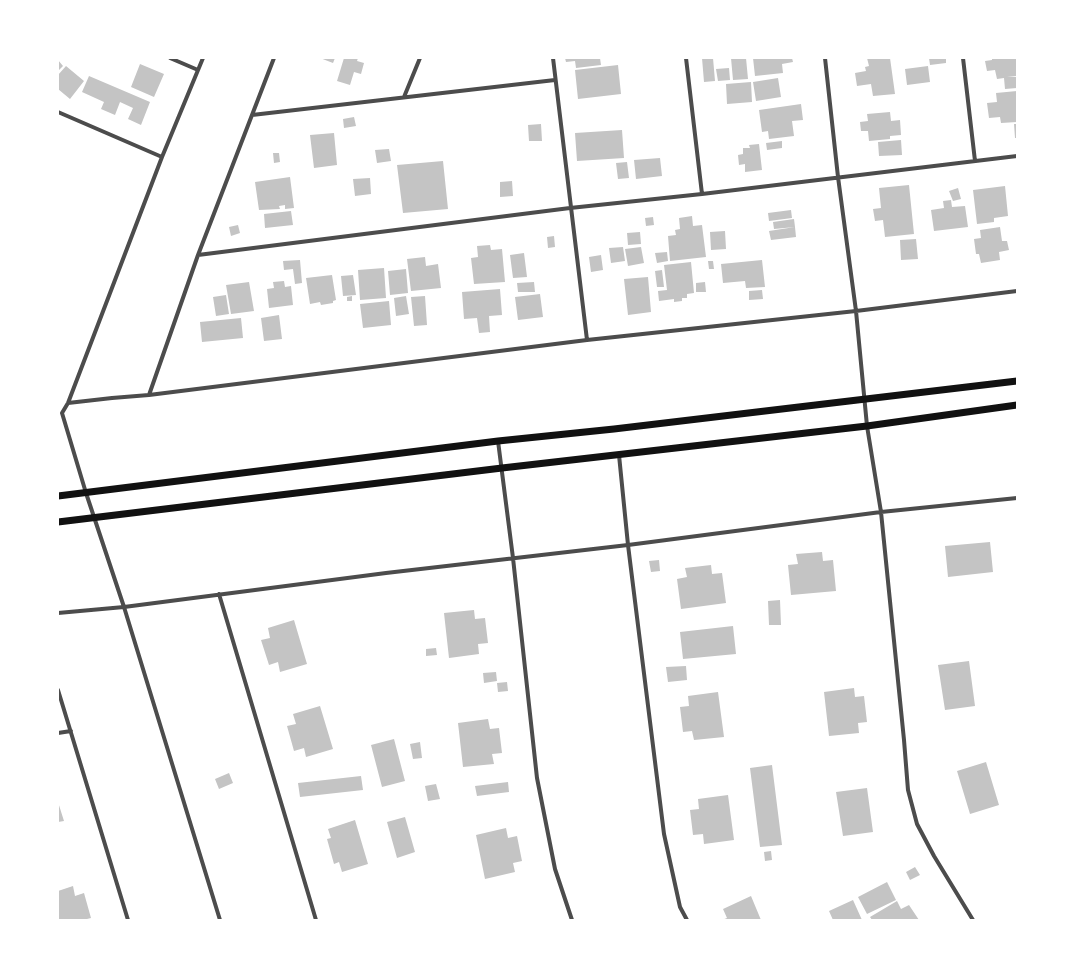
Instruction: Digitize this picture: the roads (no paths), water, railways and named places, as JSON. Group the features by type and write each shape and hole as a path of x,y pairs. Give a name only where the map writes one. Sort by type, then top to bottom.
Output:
{"main road":[{"path":"58,496 498,441 614,430 1017,381"},
{"path":"58,522 502,468 867,426 1017,405"}],"street":[{"path":"170,58 198,70"},
{"path":"203,58 162,157 68,403 60,412 124,607 220,920"},
{"path":"149,395 198,255 274,58"},
{"path":"404,97 420,58"},
{"path":"552,58 587,340"},
{"path":"686,58 702,194"},
{"path":"825,58 838,177 856,311 867,426 881,512 908,790 917,824 934,856 973,920"},
{"path":"962,58 975,160"},
{"path":"252,115 555,80"},
{"path":"58,112 162,157"},
{"path":"198,255 570,208 702,194 1017,156"},
{"path":"68,403 149,395 587,340 856,311 1017,291"},
{"path":"498,441 513,558 537,778 555,869 572,920"},
{"path":"619,455 628,545 664,834 680,907 687,920"},
{"path":"58,613 124,607 219,594 628,545 881,512 1017,498"},
{"path":"219,594 316,920"},
{"path":"58,690 128,920"},
{"path":"58,733 71,731"}]}
